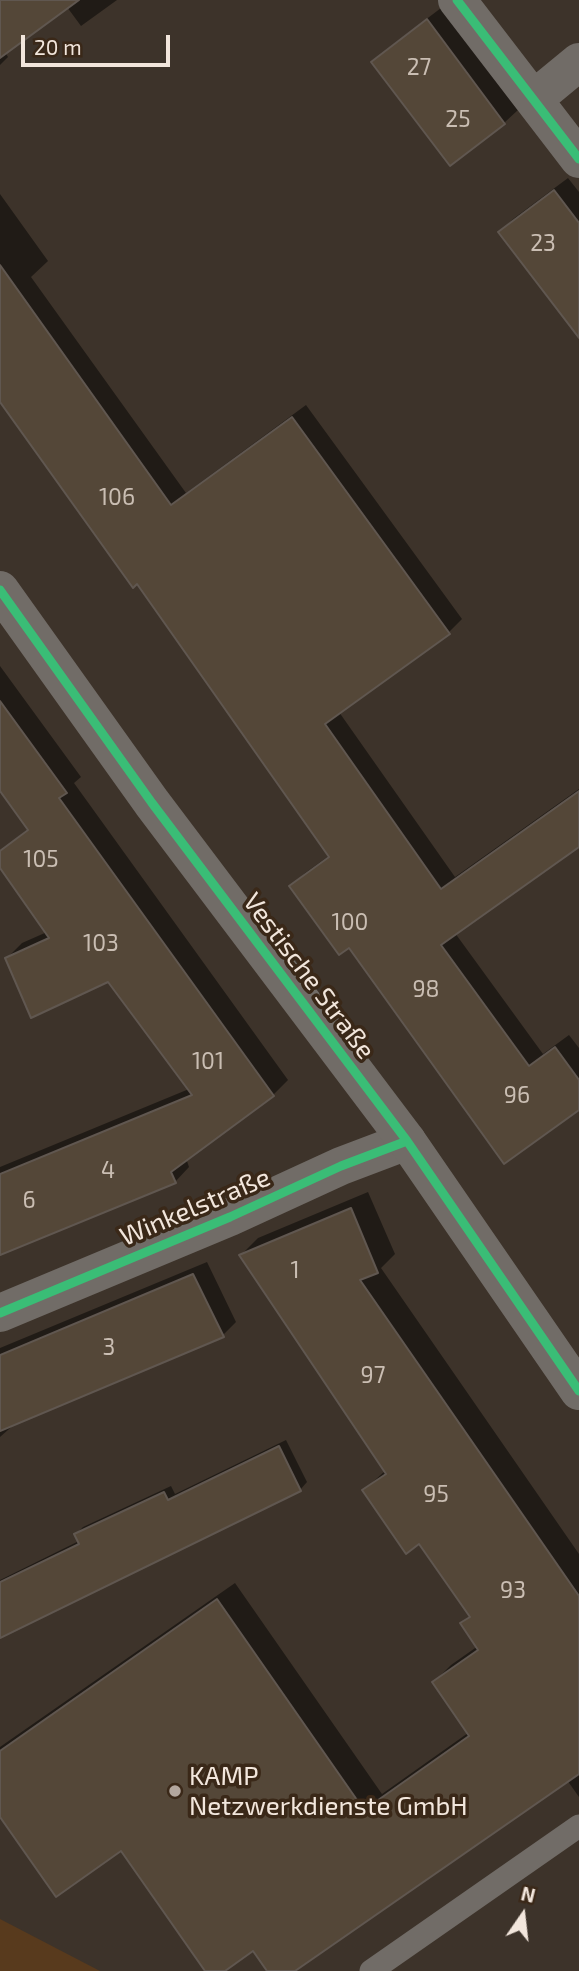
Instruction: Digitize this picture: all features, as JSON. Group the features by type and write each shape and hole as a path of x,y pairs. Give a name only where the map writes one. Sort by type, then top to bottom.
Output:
{"street":[{"path":"457,0 579,159"},
{"path":"534,99 579,62"},
{"name":"Vestische Straße","path":"0,590 152,803 407,1141 579,1391"},
{"name":"Winkelstraße","path":"0,1312 230,1217 341,1166 407,1141"}],"lane":[{"path":"371,1971 579,1826"}],"shaded area":[{"path":"0,1919 100,1971 0,1971"}],"building":[{"path":"0,0 79,0 0,58"},
{"path":"427,19 505,124 450,166 371,62"},
{"path":"554,190 579,223 579,338 498,232"},
{"path":"0,265 171,505 292,417 450,634 325,724 441,889 579,791 579,847 441,945 529,1066 555,1047 579,1080 579,1110 504,1164 349,948 339,955 289,886 329,857 137,584 133,588 0,402"},
{"path":"0,701 67,793 59,798 274,1096 171,1172 176,1183 0,1255 0,1174 192,1095 108,982 31,1018 5,958 49,938 0,868 0,851 28,830 0,791"},
{"name":"KAMP Netzwerkdienste GmbH","path":"351,1208 378,1273 360,1280 579,1596 579,1774 295,1971 267,1971 253,1951 225,1971 205,1971 121,1851 56,1897 0,1817 0,1751 217,1599 364,1810 469,1736 432,1682 478,1650 460,1623 470,1617 419,1544 406,1554 362,1490 386,1474 239,1255"},
{"path":"193,1274 224,1337 0,1431 0,1355"},
{"path":"279,1446 301,1491 0,1638 0,1582 79,1544 74,1534 164,1492 168,1500"}],"cycle path":[{"path":"457,0 579,159"},
{"path":"0,590 152,803 407,1141 579,1391"},
{"path":"0,1313 230,1217 341,1166 407,1141"}],"place":[{"name":"KAMP Netzwerkdienste GmbH","path":"175,1791"}]}
